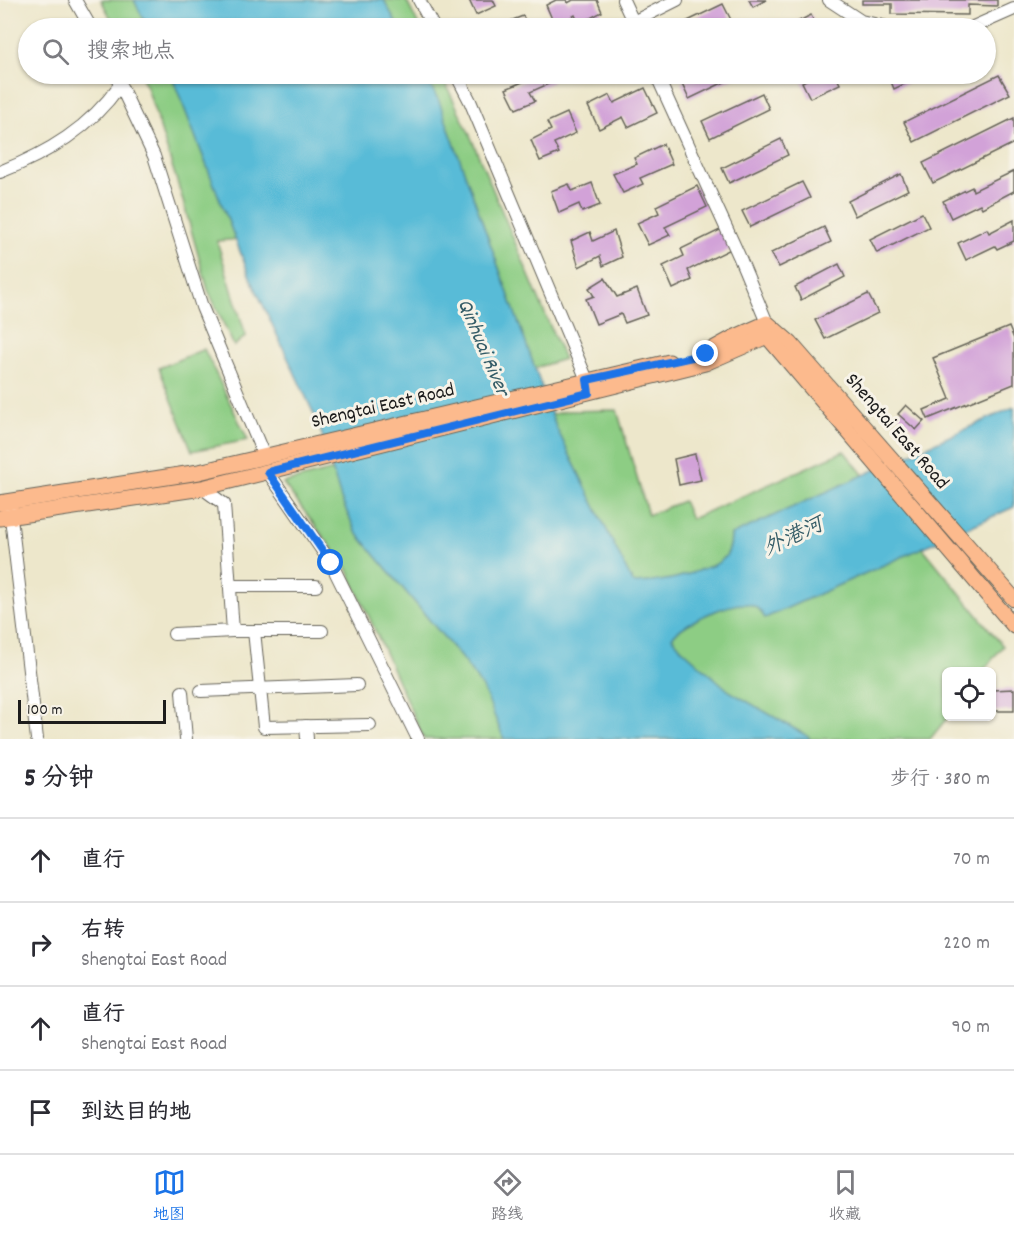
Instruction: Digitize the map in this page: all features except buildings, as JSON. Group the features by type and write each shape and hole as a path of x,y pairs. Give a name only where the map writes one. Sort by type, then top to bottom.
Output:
{"main road":[{"name":"Shengtai East Road","path":"5,510 198,472 311,445 705,363 767,329 865,439 992,572 1014,599"},
{"name":"Shengtai East Road","path":"5,510 202,488 314,461 581,388"},
{"name":"Shengtai East Road","path":"865,439 968,572 1014,626"}],"street":[{"path":"75,0 85,18"},
{"path":"419,0 429,18"},
{"path":"623,0 632,18"},
{"path":"647,18 677,0"},
{"path":"830,0 857,18"},
{"path":"994,18 1014,9"},
{"path":"0,172 38,157 77,130 107,103 115,84"},
{"path":"119,84 154,156 202,308 264,456"},
{"path":"461,84 470,101 581,388"},
{"name":"Shengtai East Road","path":"661,84 739,256 767,329"},
{"path":"268,472 331,563 418,739"},
{"path":"202,488 224,504 233,630"},
{"path":"5,510 37,739"},
{"path":"230,586 316,585"},
{"path":"174,634 233,630 322,630"},
{"path":"254,630 264,727 307,733 370,725"},
{"path":"201,691 357,685"},
{"path":"183,692 186,739"}],"green space":[{"path":"101,0 406,0 415,18 111,18"},
{"path":"145,84 446,84 470,135 564,359 525,371 463,220 217,241 246,336 234,346 208,290"},
{"path":"204,349 248,440 192,451 159,368"},
{"path":"617,410 648,515 683,501 691,519 844,451 1003,646 986,667 942,667 942,721 945,721 930,739 424,739 347,568 283,483 566,411"}],"water":[{"path":"134,0 384,0 394,18 143,18"},
{"path":"175,84 430,84 439,101 556,427 633,583 670,579 716,564 725,558 731,535 1014,407 1014,507 765,618 751,605 733,606 709,613 687,625 672,637 729,691 809,739 504,739 483,688 462,659 356,532 341,499 319,425 250,277"}],"route":[{"path":"331,563 268,472 589,393 587,380 706,354"}],"water label":[{"name":"Qinhuai River","path":"482,348"},
{"name":"外港河","path":"794,538"}]}
